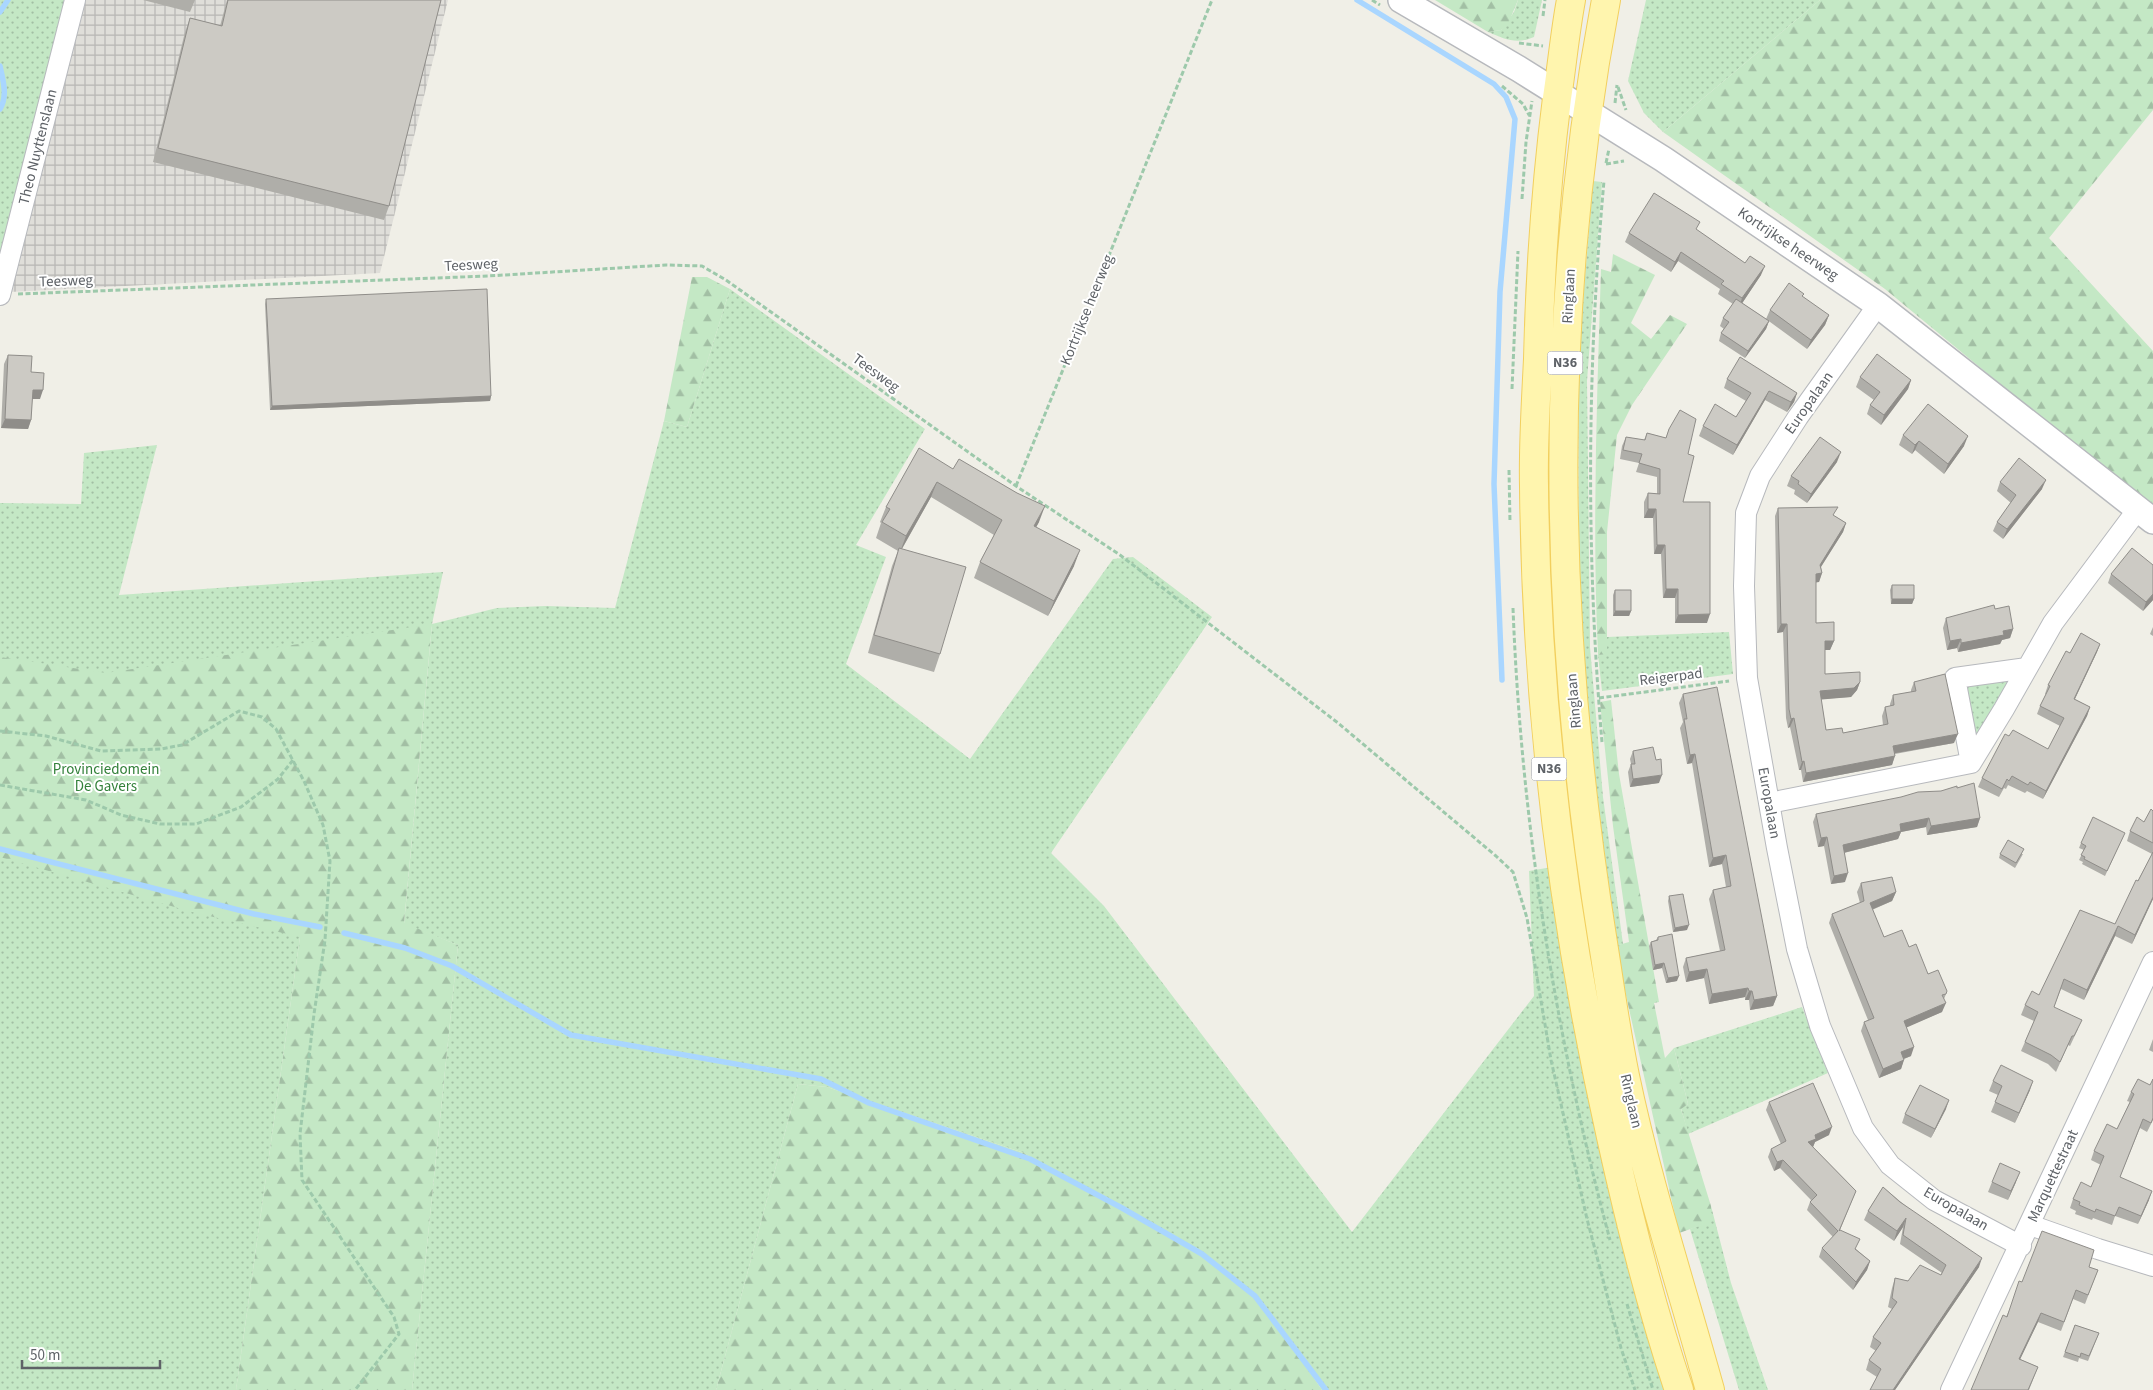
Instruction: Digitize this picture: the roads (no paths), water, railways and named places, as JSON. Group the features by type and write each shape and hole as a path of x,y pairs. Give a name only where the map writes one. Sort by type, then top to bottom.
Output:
{"main road":[{"name":"Ringlaan","path":"1571,0 1549,166 1540,294 1534,484 1539,634 1548,762 1568,912 1592,1052 1628,1210 1661,1337 1679,1390"},
{"name":"Ringlaan","path":"1606,0 1601,110 1579,170 1569,283 1564,396 1566,576 1577,735 1588,849 1624,1074 1653,1194 1710,1390"}],"street":[{"name":"Theo Nuyttenslaan","path":"0,295 75,0"},
{"name":"Kortrijkse heerweg","path":"1400,0 1558,93 1601,110 1663,159 1878,305 2146,515"},
{"name":"Europalaan","path":"1878,305 1798,417 1760,476 1746,512 1744,586 1747,678 1796,949 1820,1026 1863,1128 1890,1165 1934,1200 2021,1246"},
{"path":"1769,803 1971,763 2053,623 2146,515"},
{"path":"1971,763 1955,678 2027,668"},
{"name":"Marquettestraat","path":"1952,1390 2153,962"},
{"path":"2030,1225 2153,1266"}],"waterway":[{"path":"0,12 8,0"},
{"path":"1357,0 1494,84 1506,97 1515,119 1500,292 1494,484 1502,680"},
{"path":"0,66 4,93 0,109"},
{"path":"0,849 254,914 320,927"},
{"path":"344,933 405,948 452,966 571,1035 821,1079 869,1103 1030,1159 1122,1208 1202,1254 1255,1296 1326,1390"}],"park label":[{"name":"Provinciedomein De Gavers","path":"106,778"}]}
